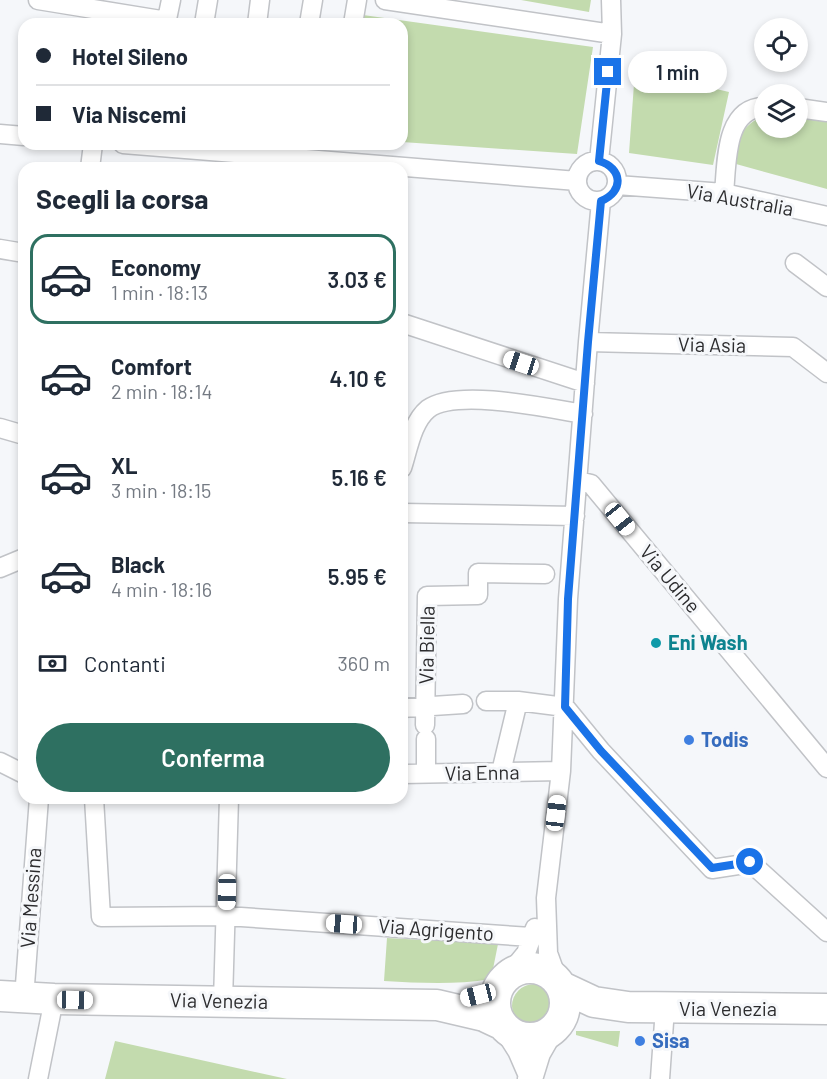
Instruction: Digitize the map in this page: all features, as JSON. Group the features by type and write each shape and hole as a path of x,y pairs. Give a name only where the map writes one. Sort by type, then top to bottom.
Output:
{"main road":[{"path":"437,1005 478,995 517,969 528,967 549,973 560,984 594,1002 628,1007"},
{"path":"505,977 498,987 494,1006 505,1028"},
{"path":"553,1029 562,1018 565,1008 565,997 560,984"},
{"name":"Via Venezia","path":"12,997 437,1005"},
{"path":"437,1005 484,1016 516,1035 533,1038 580,1018 628,1007"},
{"name":"Via Venezia","path":"628,1007 827,1009"}],"street":[{"path":"38,0 139,18"},
{"path":"168,18 171,0"},
{"path":"205,18 208,0"},
{"path":"258,18 260,0"},
{"path":"310,18 313,0"},
{"path":"354,18 357,0"},
{"path":"385,0 612,34"},
{"path":"599,161 612,34 611,0"},
{"path":"724,193 731,135 739,117 754,109"},
{"path":"808,109 827,112"},
{"path":"0,134 18,136"},
{"path":"175,150 193,153 228,150"},
{"path":"264,150 368,162"},
{"path":"599,161 614,169 617,185 608,198 592,201 579,190 577,181 584,166 599,161"},
{"path":"408,166 577,181"},
{"name":"Via Australia","path":"617,185 724,193 827,216"},
{"path":"560,984 548,953 546,898 561,771 568,599 601,201"},
{"path":"0,249 18,252"},
{"path":"795,263 827,287"},
{"path":"408,325 585,383"},
{"name":"Via Asia","path":"588,342 793,347 827,373"},
{"path":"408,450 417,424 428,409 444,403 489,399 583,414"},
{"path":"0,428 18,433"},
{"name":"Via Udine","path":"578,481 591,484 827,768"},
{"path":"408,513 575,516"},
{"path":"0,568 18,560"},
{"name":"Via Biella","path":"426,773 427,596 477,595 478,573 545,574"},
{"path":"486,701 518,701 565,707 601,751 712,868 750,862 827,932"},
{"path":"501,772 518,701"},
{"path":"408,712 426,724 464,704"},
{"path":"0,762 18,771"},
{"name":"Via Enna","path":"408,774 561,771"},
{"name":"Via Messina","path":"12,997 38,804"},
{"name":"Via Agrigento","path":"94,804 101,917 226,916 531,937"},
{"path":"223,1001 230,804"},
{"path":"505,977 526,953 546,898"},
{"path":"38,1079 54,999"},
{"path":"660,1079 665,1008"},
{"path":"505,1028 520,1050 530,1076"},
{"path":"530,1076 542,1045 553,1029"}],"green space":[{"path":"521,0 591,0 589,12"},
{"path":"363,15 385,18 363,18"},
{"path":"408,21 593,47 577,154 408,142"},
{"path":"635,70 729,92 713,165 629,153"},
{"path":"808,119 827,122 827,189 736,164 736,145 741,134 754,122 754,138 808,138"},
{"path":"387,938 498,944 491,979 451,983 384,981"},
{"path":"534,984 549,991 556,1006 549,1021 534,1028 519,1021 512,1006 519,991"},
{"path":"576,1031 620,1031 618,1047 576,1035"},
{"path":"115,1041 287,1079 105,1079"}],"place":[{"name":"Eni Wash","path":"656,643"},
{"name":"Todis","path":"689,740"},
{"name":"Sisa","path":"640,1041"}],"route":[{"path":"608,72 599,161 614,169 617,185 608,198 601,201 568,599 565,707 601,751 712,868 750,862"}]}
